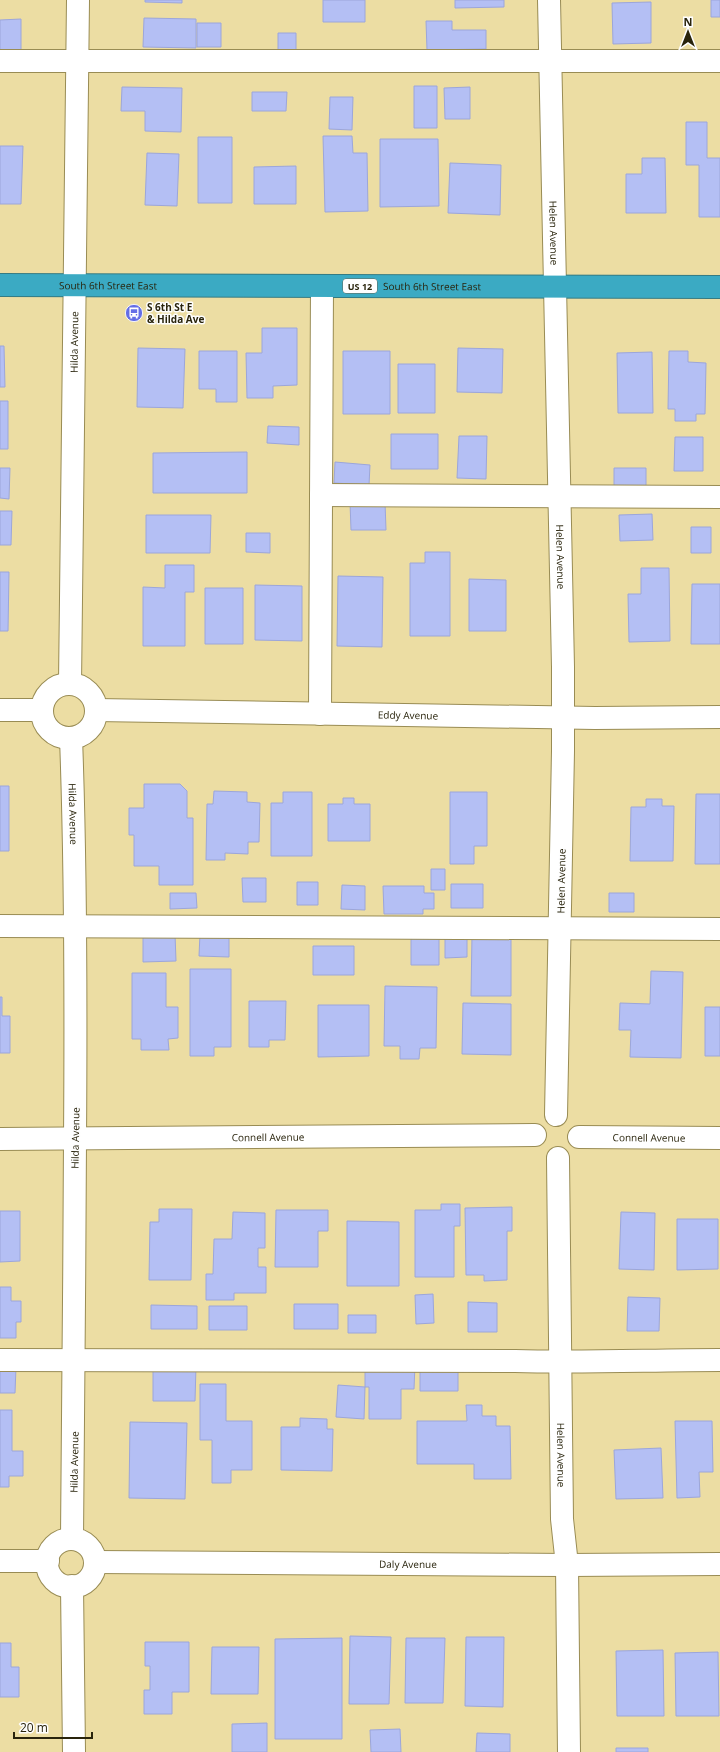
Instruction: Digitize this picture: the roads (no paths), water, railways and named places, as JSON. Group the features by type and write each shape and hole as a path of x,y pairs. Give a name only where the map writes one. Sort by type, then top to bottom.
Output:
{"highway":[{"name":"South 6th Street East","path":"0,285 720,287"}],"street":[{"name":"Hilda Avenue","path":"70,684 78,0"},
{"name":"Helen Avenue","path":"548,0 563,716 556,1115"},
{"path":"0,61 720,61"},
{"path":"320,714 322,286"},
{"path":"321,495 720,497"},
{"path":"70,684 81,686 88,691 93,698 96,710 94,723 89,730 82,735 70,738 55,734 48,728 44,720 42,710 48,693 55,687 70,684"},
{"path":"0,710 42,710"},
{"name":"Eddy Avenue","path":"96,710 563,716 595,718 720,717"},
{"name":"Hilda Avenue","path":"70,738 75,926 75,1360 72,1539"},
{"path":"0,926 720,929"},
{"path":"556,1115 569,1118 574,1123 579,1137 574,1150 568,1155 558,1158 548,1156 542,1152 538,1147 535,1135 541,1121 547,1117 556,1115"},
{"name":"Connell Avenue","path":"0,1139 535,1135"},
{"name":"Connell Avenue","path":"579,1137 720,1138"},
{"name":"Helen Avenue","path":"558,1158 562,1519 567,1565 569,1752"},
{"path":"0,1360 560,1362 596,1360 720,1360"},
{"path":"72,1539 83,1542 90,1547 95,1562 91,1576 86,1582 72,1586 63,1585 56,1581 51,1575 48,1562 50,1552 54,1546 61,1541 72,1539"},
{"path":"0,1561 48,1562"},
{"name":"Daly Avenue","path":"95,1562 567,1565 720,1564"},
{"path":"72,1586 74,1752"}],"place":[{"name":"S 6th St E & Hilda Ave","path":"134,313"}]}
